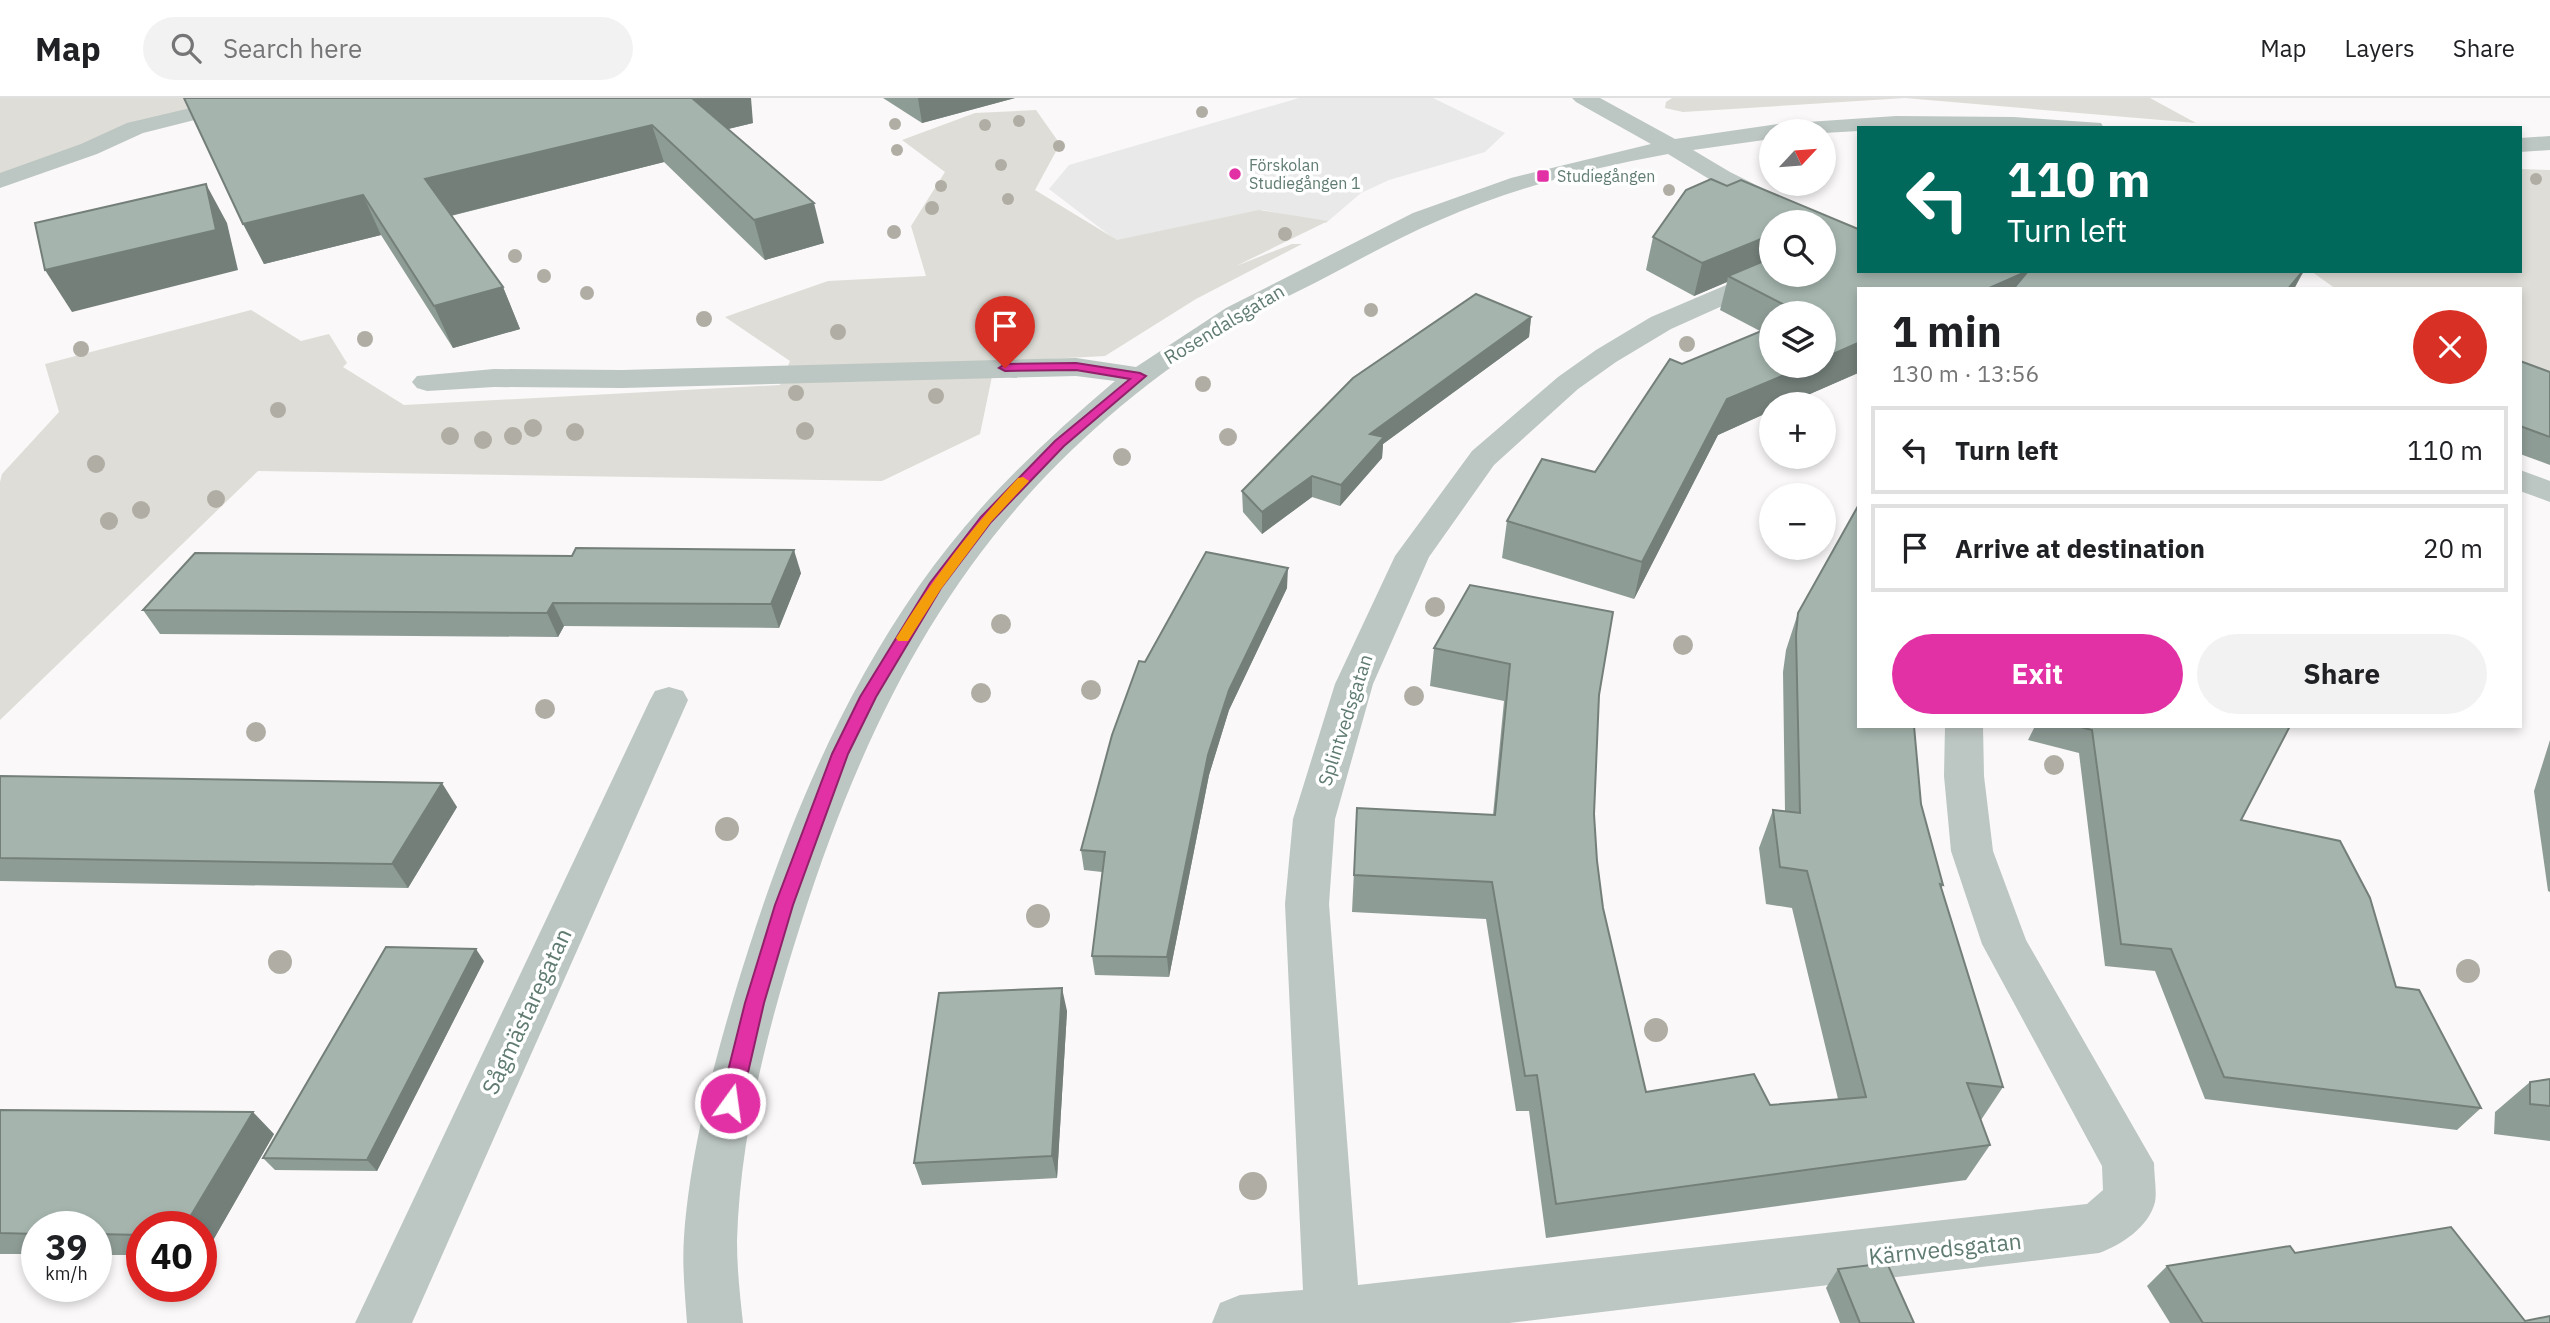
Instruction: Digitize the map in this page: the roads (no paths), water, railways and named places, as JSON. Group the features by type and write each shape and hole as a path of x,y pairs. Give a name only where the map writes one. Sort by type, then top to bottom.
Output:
{"street":[{"path":"0,181 89,149 135,128 259,98"},
{"path":"1583,98 1788,210"},
{"path":"1836,126 1901,121 2064,126"},
{"name":"Rosendalsgatan","path":"715,1323 710,1237 730,1103 755,1003 784,905 840,754 868,697 920,609 986,520 1060,443 1140,376 1210,328 1434,213 1567,168 1668,145 1759,134"},
{"path":"2522,145 2550,144"},
{"name":"Splintvedsgatan","path":"1332,1316 1307,904 1314,819 1354,684 1412,556 1483,458 1568,383 1606,356 1661,323 1759,279"},
{"path":"427,382 494,378 635,379 1076,367 1140,376"},
{"path":"2522,481 2550,492"},
{"name":"Sågmästaregatan","path":"383,1323 669,700"},
{"name":"Kärnvedsgatan","path":"1240,1323 1332,1316 2099,1228 2129,1201 2128,1163 2005,944 1972,851 1964,776 1964,728"}],"place":[{"name":"Förskolan Studiegången 1","path":"1235,174"},
{"name":"Studiegången","path":"1543,176"}]}
